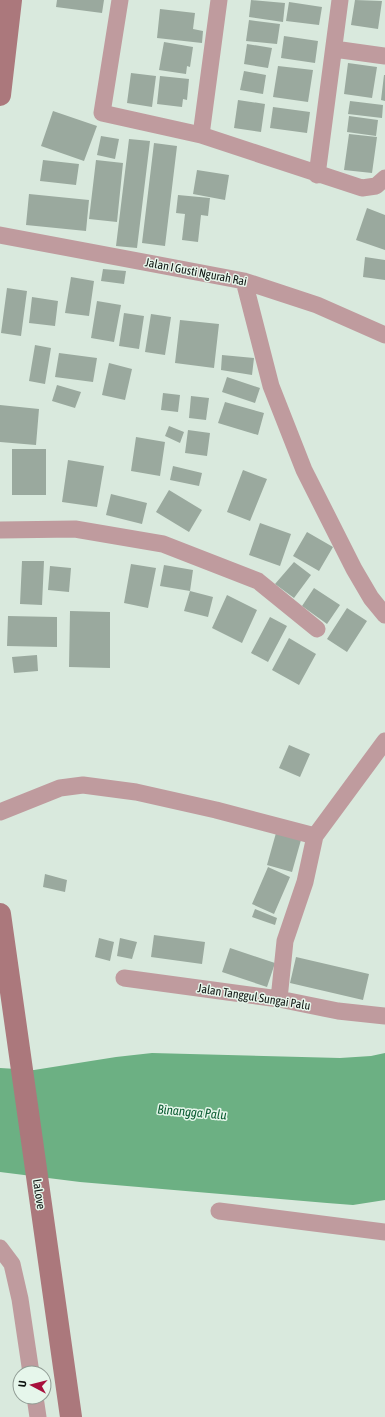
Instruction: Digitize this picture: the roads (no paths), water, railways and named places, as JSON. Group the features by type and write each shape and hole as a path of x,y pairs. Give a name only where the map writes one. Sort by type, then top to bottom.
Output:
{"street":[{"path":"0,96 12,0"},
{"path":"120,0 102,113 201,135 317,175 362,188 376,186 385,178"},
{"path":"201,135 219,0"},
{"path":"317,175 340,0"},
{"path":"334,49 385,56"},
{"name":"Jalan I Gusti Ngurah Rai","path":"0,235 244,281 317,305 385,335"},
{"path":"244,281 271,386 304,470 371,598 385,615"},
{"path":"0,530 75,529 163,544 258,581 316,628"},
{"path":"279,999 285,941 305,882 315,836 385,741"},
{"path":"0,812 60,788 83,785 136,792 224,812 315,836"},
{"name":"LaLove","path":"0,914 71,1417"},
{"name":"Jalan Tanggul Sungai Palu","path":"124,978 279,999 338,1011 385,1016"},
{"path":"219,1211 385,1232"},
{"path":"0,1248 12,1264 20,1299 30,1365"},
{"path":"36,1405 38,1417"}],"water":[{"name":"Binangga Palu","path":"152,1053 340,1058 371,1056 385,1053 385,1200 353,1205 80,1182 0,1172 0,1068 34,1070"}]}
